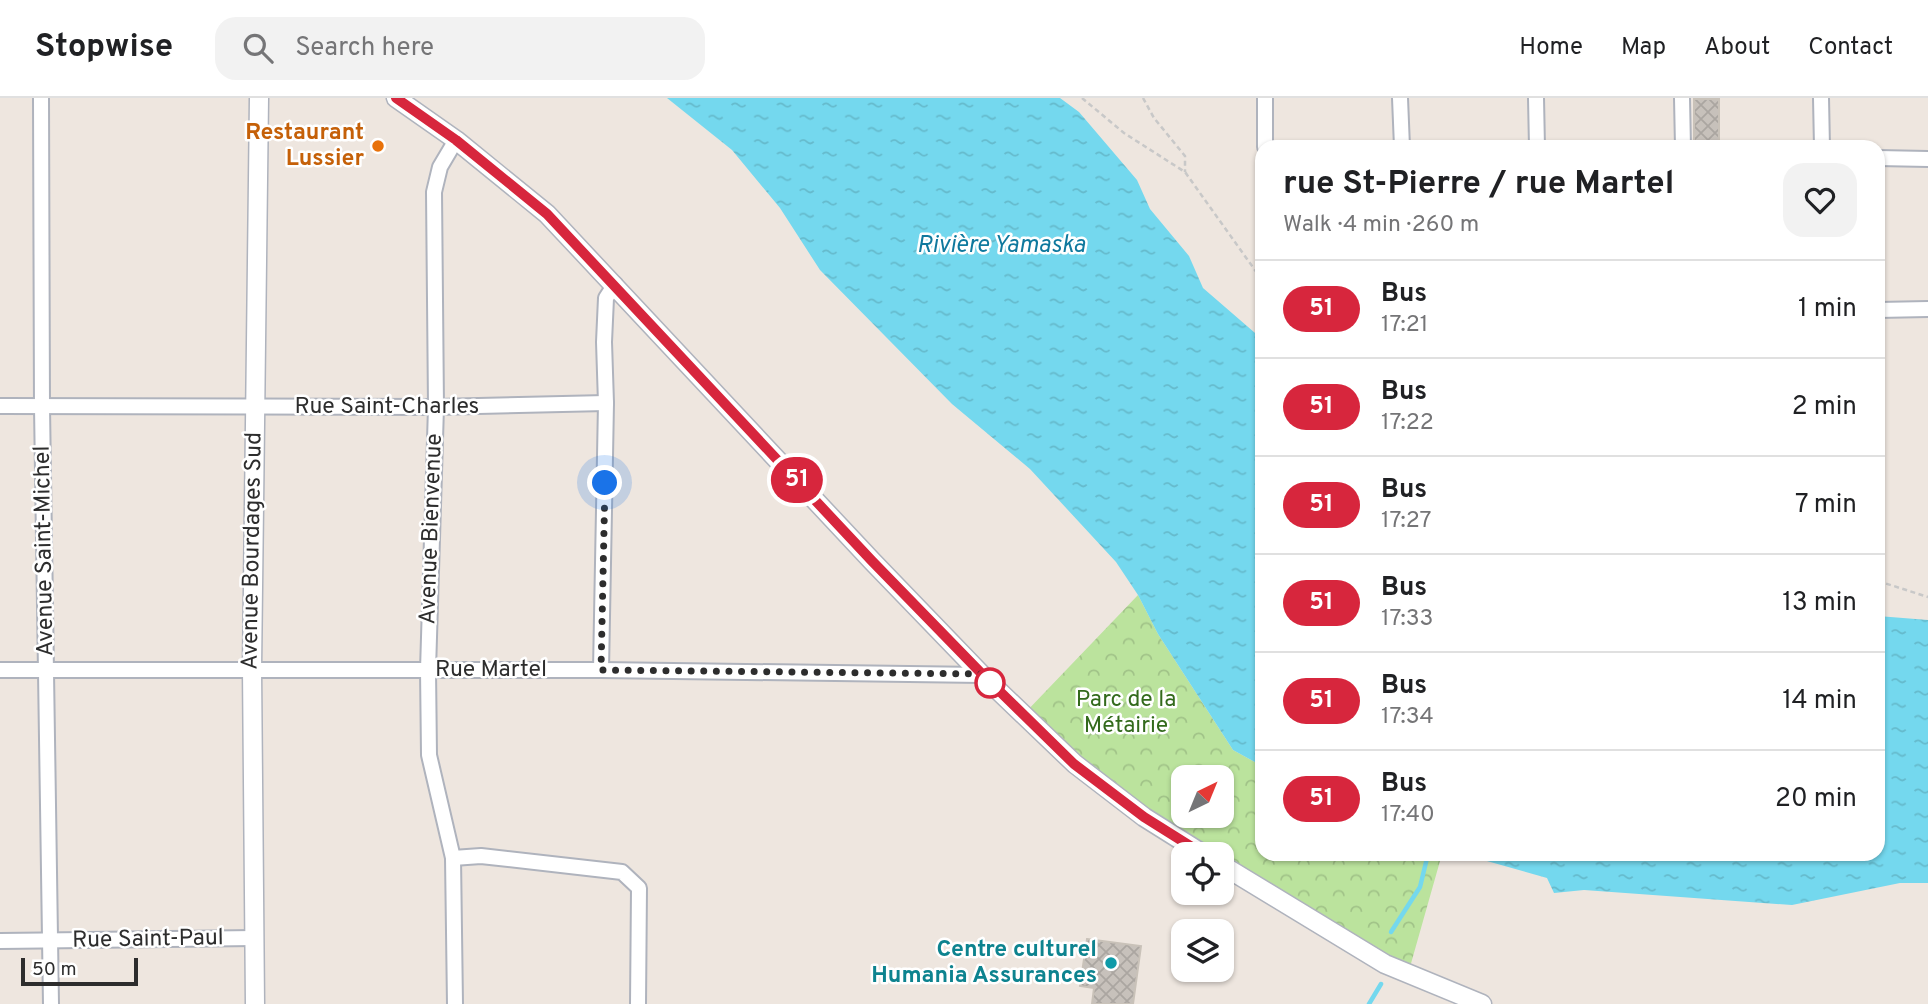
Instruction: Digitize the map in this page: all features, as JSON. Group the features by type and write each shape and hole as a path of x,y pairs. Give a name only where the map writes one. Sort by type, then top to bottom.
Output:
{"street":[{"name":"Avenue Saint-Michel","path":"41,98 42,407 51,1004"},
{"name":"Avenue Bourdages Sud","path":"256,1004 251,669 259,98"},
{"path":"396,98 456,140 547,214 982,674 1074,764 1144,817 1184,842"},
{"path":"1265,98 1265,140"},
{"path":"1400,98 1402,140"},
{"path":"1536,98 1537,140"},
{"path":"1682,98 1682,140"},
{"path":"1821,98 1822,140"},
{"name":"Avenue Bienvenue","path":"454,1004 453,858 429,755 428,670 436,407 434,192 440,167 456,140"},
{"path":"1885,158 1928,159"},
{"path":"601,670 606,403 604,341 606,298 615,284"},
{"path":"1885,310 1928,309"},
{"name":"Rue Saint-Charles","path":"0,406 436,407 606,403"},
{"name":"Rue Martel","path":"0,670 601,670 982,674"},
{"path":"453,858 481,856 622,872 639,888 638,1004"},
{"path":"1234,872 1385,964 1482,1004"},
{"name":"Rue Saint-Paul","path":"0,941 255,939"}],"path":[{"path":"1082,98 1124,133 1185,172 1255,270"},
{"path":"1143,98 1154,118 1185,156 1185,172"},
{"path":"1885,583 1928,597"}],"green space":[{"name":"Parc de la Métairie","path":"1138,595 1158,634 1233,750 1255,762 1255,861 1440,861 1408,974 1234,872 1234,842 1188,842 1023,715"}],"water":[{"name":"Rivière Yamaska","path":"667,98 1060,98 1079,112 1137,180 1150,209 1189,256 1203,288 1255,333 1255,762 1233,750 1158,634 1138,595 1116,562 1030,469 952,404 820,270 780,208 732,150"},
{"path":"1885,617 1928,620 1928,883 1900,883 1792,905 1584,890 1554,893 1547,878 1487,861 1885,861"}],"building":[{"path":"1694,99 1719,99 1719,140 1694,140"},
{"name":"Centre culturel Humania Assurances","path":"1087,939 1141,946 1133,1004 1092,1004 1094,988 1080,986"}],"waterway":[{"path":"1391,932 1420,887 1426,861"},
{"path":"1369,1004 1381,984"}],"bus line":[{"name":"51","path":"396,98 456,140 547,214 872,561 982,674 1074,764 1144,817 1184,842"}],"place":[{"name":"Restaurant Lussier","path":"378,146"},
{"name":"Centre culturel Humania Assurances","path":"1111,963"}],"route":[{"path":"605,483 601,670 982,674 996,688 990,683"}]}
